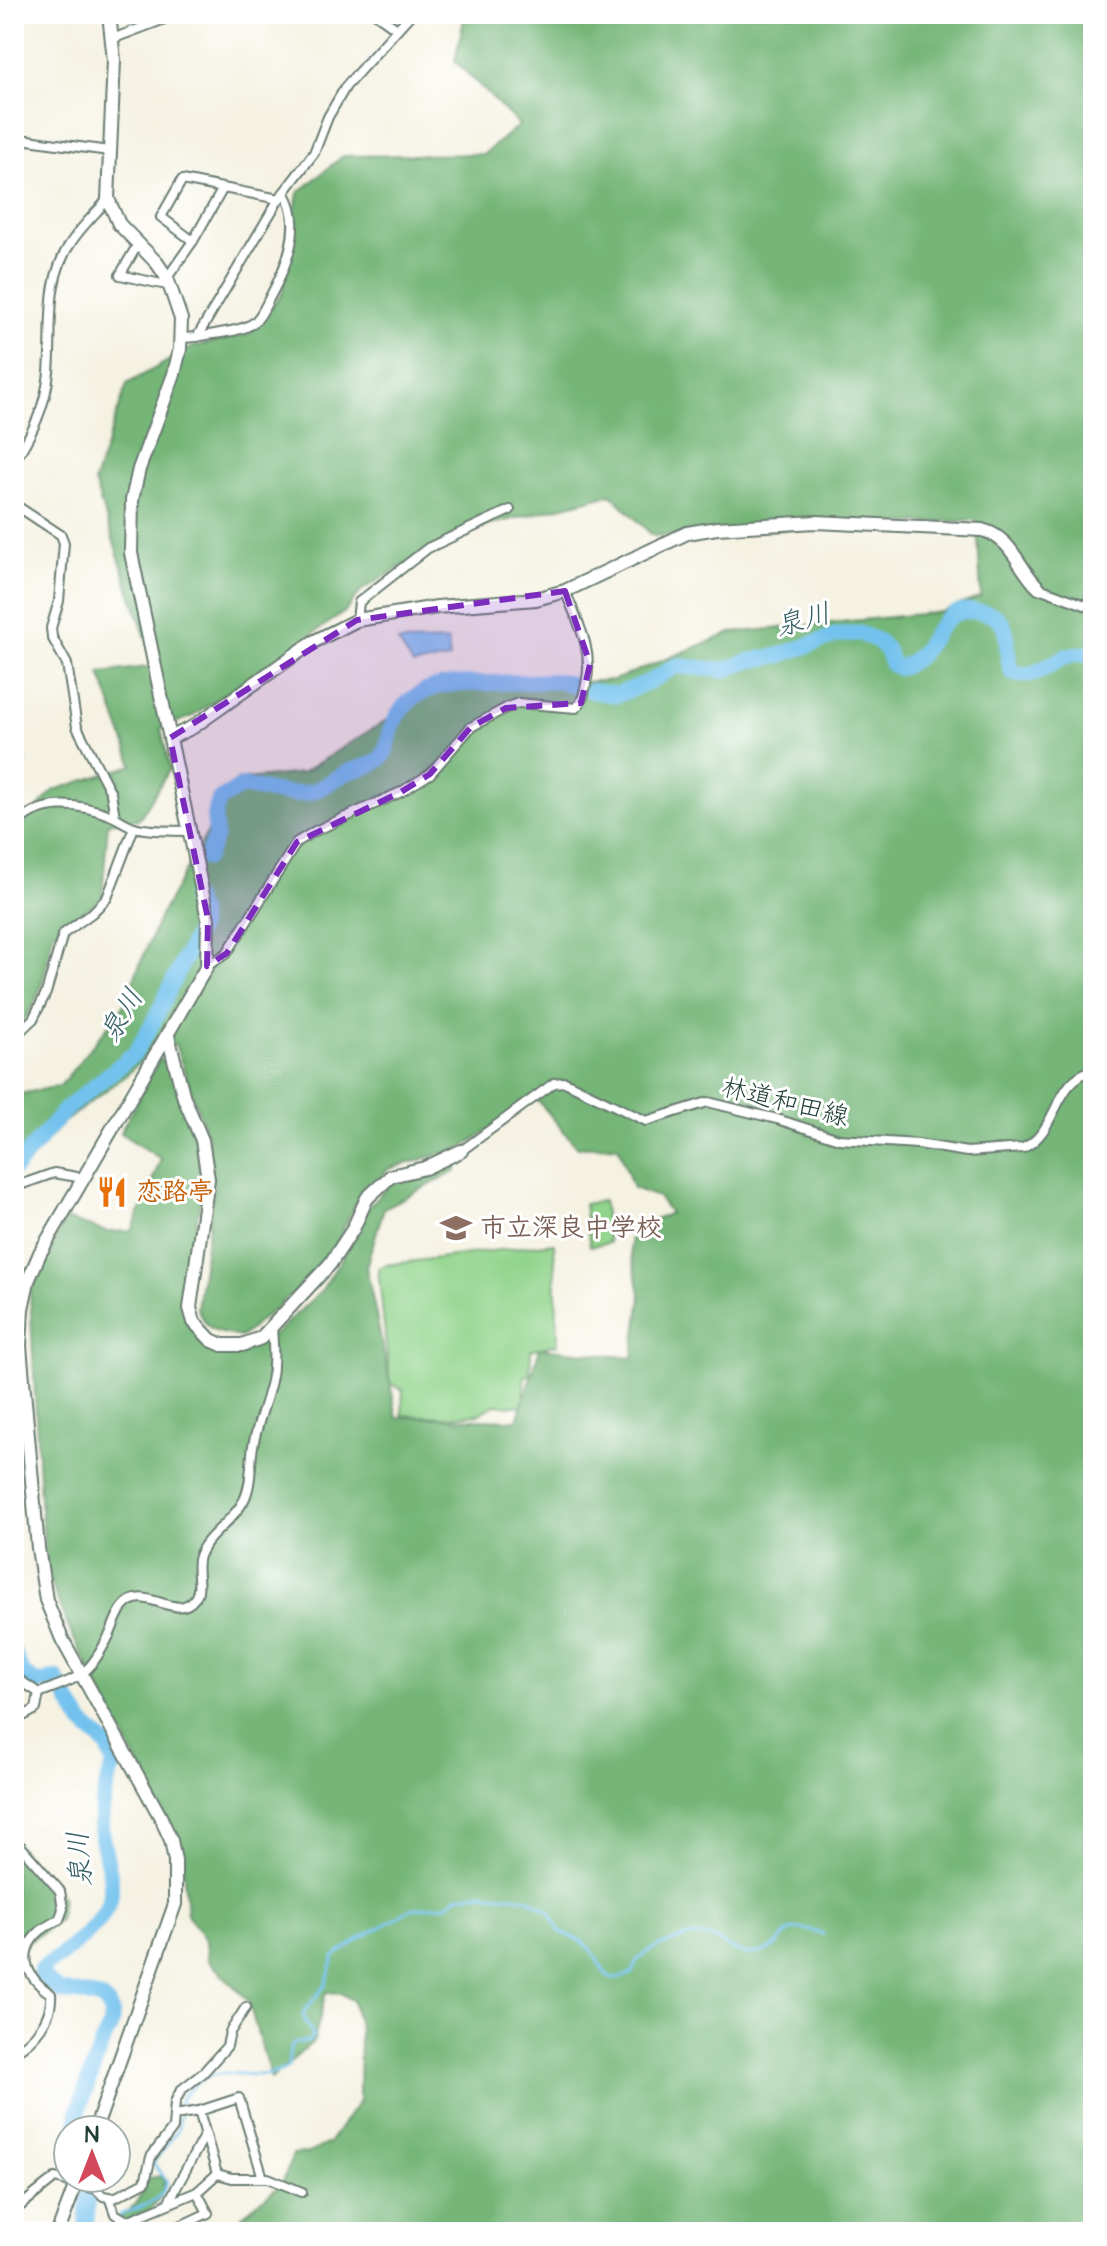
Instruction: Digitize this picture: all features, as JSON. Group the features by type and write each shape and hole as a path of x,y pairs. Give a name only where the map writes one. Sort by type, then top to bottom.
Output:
{"street":[{"path":"109,14 114,60 108,199 119,224 157,263 169,282 181,319 182,338 174,374 139,469 131,520 131,553 208,919 207,966"},
{"path":"112,39 178,14"},
{"path":"376,14 397,29"},
{"path":"197,337 281,195 314,153 328,117 346,86 411,14"},
{"path":"28,140 109,151"},
{"path":"182,338 248,327 256,322 285,271 294,222 292,205 281,195 222,190 182,180 161,217 193,241"},
{"path":"169,282 222,190"},
{"path":"14,462 38,421 49,374 51,297 61,265 70,242 108,199"},
{"path":"138,244 120,275 169,282"},
{"path":"14,504 61,535 64,543 52,637 67,664 77,727 111,793 115,817"},
{"path":"357,620 359,602 428,548 510,510"},
{"path":"170,738 193,727 313,642 357,620 437,607 536,599 594,579 687,533 717,528 816,522 971,529 992,533 1010,547 1030,580 1039,588 1093,608"},
{"path":"101,2114 168,1926 175,1904 177,1882 171,1840 76,1679 52,1619 41,1580 20,1346 22,1309 28,1281 40,1253 207,966 227,953 297,842 421,780 430,774 471,727 506,708 518,703 576,708 581,703 590,664 586,643 565,591"},
{"path":"14,826 44,807 63,805 94,809 134,827 190,831"},
{"path":"14,1037 33,1019 46,993 63,934 107,898 134,827"},
{"path":"168,1036 184,1098 202,1140 208,1179 190,1308 194,1322 211,1340 222,1345 242,1345 261,1338 330,1264 353,1229 367,1198 391,1176 425,1168 461,1151"},
{"name":"林道和田線","path":"461,1151 554,1083 565,1082 646,1121 708,1102 839,1139 918,1144 967,1152 1023,1148 1042,1132 1071,1081 1081,1073 1093,1070"},
{"path":"15,1186 54,1173 83,1178"},
{"path":"39,1693 76,1679 98,1656 124,1606 136,1597 175,1606 186,1605 195,1599 199,1556 208,1540 232,1517 248,1488 253,1443 271,1378 274,1353 272,1326"},
{"path":"14,1672 18,1679 39,1693"},
{"path":"14,1721 36,1709 39,1693"},
{"path":"14,1839 60,1891 63,1899 59,1920 43,1927 29,1942 26,1952 27,1966 33,1978 51,1994 52,2003 42,2026 14,2052"},
{"path":"104,2194 114,2198 145,2182 151,2157 173,2128 177,2114 175,2102 181,2090 203,2073 227,2046 230,2032 246,2007"},
{"path":"177,2114 199,2111 239,2098 263,2178"},
{"path":"199,2111 217,2174"},
{"path":"167,2205 205,2133"},
{"path":"109,2197 119,2217 131,2221 197,2192 217,2174"},
{"path":"217,2174 232,2178 263,2178 302,2192"},
{"path":"14,2211 52,2180"},
{"path":"167,2232 208,2213 197,2192"},
{"path":"58,2232 74,2194"}],"highlighted area":[{"path":"565,591 590,664 581,703 506,708 471,727 430,774 401,792 297,842 227,953 207,966 208,919 170,738 357,620"}],"green space":[{"path":"465,14 1093,14 1093,2232 228,2232 245,2213 282,2184 293,2154 309,2153 329,2143 359,2101 360,2031 353,2001 341,1993 326,1992 314,2041 271,2079 248,2000 208,1960 206,1941 187,1914 183,1864 168,1822 70,1631 47,1574 40,1499 30,1294 65,1219 107,1232 132,1231 161,1159 120,1133 160,1058 171,1068 198,1150 203,1182 186,1292 186,1319 202,1344 227,1352 275,1334 321,1291 362,1226 369,1206 391,1183 457,1161 457,1171 384,1208 366,1267 397,1417 517,1420 540,1348 633,1358 641,1296 630,1250 631,1231 670,1213 658,1197 633,1188 618,1146 577,1147 535,1097 462,1148 388,1169 355,1204 337,1243 312,1277 241,1337 233,1336 209,1327 197,1308 214,1189 208,1138 175,1045 156,1047 126,1075 64,1122 14,1176 14,1095 60,1086 121,1010 160,916 237,780 302,773 431,692 614,680 731,633 941,612 981,597 977,520 653,536 611,494 458,533 362,590 346,611 191,717 161,728 170,769 139,819 108,823 102,898 53,933 37,998 14,1033 14,833 54,790 133,765 100,673 155,666 94,482 127,384 193,347 249,334 282,294 298,193 343,156 484,154 519,125 455,61"},
{"path":"603,1201 609,1243 590,1246 584,1204"},
{"path":"554,1243 558,1344 531,1350 530,1374 524,1378 524,1406 495,1405 479,1414 447,1417 402,1415 403,1390 390,1383 378,1268"},
{"path":"14,1841 62,1897 59,1920 29,1942 14,1959"},
{"path":"160,2176 164,2181 161,2196 132,2232 112,2232 120,2228 121,2216 136,2204 149,2178"}],"water":[{"path":"448,641 450,659 413,665 398,642"}],"waterway":[{"name":"泉川","path":"592,691 617,695 651,681 676,666 724,670 781,655 837,635 859,633 878,641 886,649 892,664 899,668 922,652 944,622 964,611 987,613 1000,620 1005,628 1012,672 1034,673 1070,655 1093,654"},
{"name":"泉川","path":"206,858 216,836 214,816 219,800 242,786 279,793 307,793 348,772 375,763 384,754 396,717 408,702 424,691 454,684 559,681 574,685"},
{"path":"14,734 26,762 14,774"},
{"path":"14,868 20,854 17,840"},
{"name":"泉川","path":"14,1169 66,1109 135,1053 199,928 199,912 193,898"},
{"name":"泉川","path":"14,1653 22,1672 37,1684 56,1678 82,1723 108,1746 114,1765 104,1794 101,1817 111,1886 108,1905 88,1932 41,1969 41,1976 61,1992 102,1999 112,2014 111,2025 101,2045 78,2114"},
{"path":"118,2232 120,2215 155,2200 164,2189 167,2182 153,2163 178,2130 181,2098 196,2083 216,2074 270,2074 288,2066 294,2043 309,2041 313,2036 303,2013 326,1984 334,1957 410,1909 446,1905 458,1896 480,1893 528,1898 550,1912 560,1932 586,1944 604,1972 614,1978 632,1973 636,1962 650,1951 683,1939 703,1936 735,1950 755,1954 772,1948 790,1931 797,1929 823,1934"},
{"name":"泉川","path":"86,2232 88,2194"}],"place":[{"name":"恋路亭","path":"112,1192"},
{"name":"市立深良中学校","path":"456,1228"}]}
